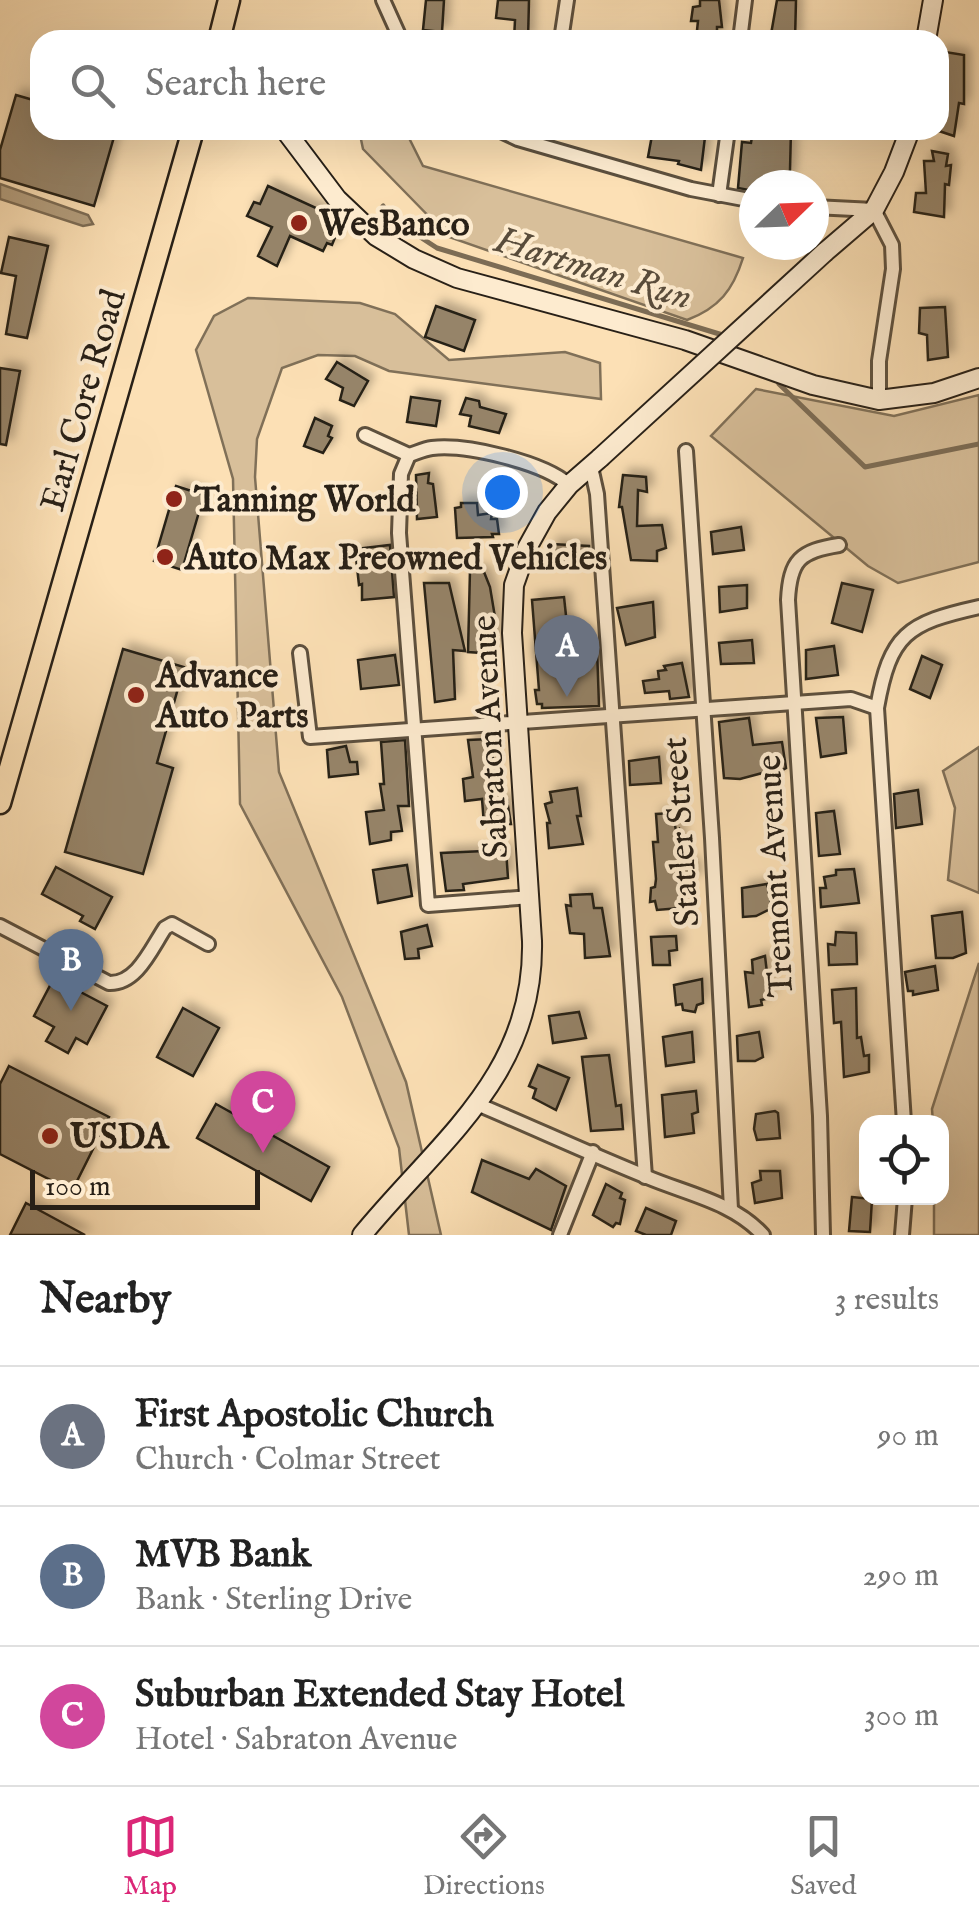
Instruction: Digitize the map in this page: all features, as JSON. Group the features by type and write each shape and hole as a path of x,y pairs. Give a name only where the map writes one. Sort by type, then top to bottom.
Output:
{"main road":[{"name":"Earl Core Road","path":"0,804 190,140"}],"street":[{"path":"383,0 397,30"},
{"path":"562,30 566,0"},
{"path":"742,30 746,0"},
{"path":"928,30 933,0"},
{"path":"282,140 314,170"},
{"path":"292,140 337,199 376,236 442,272 685,340 813,384 878,400 934,394 979,378"},
{"path":"526,140 739,198"},
{"path":"545,147 546,140"},
{"path":"719,195 727,140"},
{"path":"874,210 906,140"},
{"path":"829,208 874,210"},
{"path":"874,210 892,244 893,269 879,361 878,400"},
{"name":"Sabraton Avenue","path":"362,1235 477,1104 502,1068 524,1018 532,966 530,897 512,634 514,585 526,548 569,485 874,210"},
{"path":"365,435 409,455 431,448 470,449 554,474 569,485"},
{"name":"Statler Street","path":"686,451 712,838 731,1209"},
{"path":"409,455 401,474 400,533 428,905 530,897"},
{"path":"596,463 644,1176"},
{"name":"Tremont Avenue","path":"823,1235 820,1116 793,703 789,576 804,555 839,544"},
{"path":"904,1115 877,708 884,672 894,648 913,628 940,616 979,607"},
{"path":"300,653 310,737 851,699 877,708"},
{"path":"0,926 109,983 119,984 130,979 165,928 172,924 208,944"},
{"path":"477,1104 731,1209 750,1220 763,1235"},
{"path":"560,1235 593,1152"},
{"path":"902,1235 904,1205"}],"shaded area":[{"path":"361,140 410,140 423,166 742,260 729,289 716,304 687,320 449,237 363,149"},
{"path":"0,184 88,215 93,224 83,226 0,199"},
{"path":"248,298 360,303 395,314 449,360 565,352 600,363 601,399 389,371 355,356 318,355 282,368 257,439 255,477 279,772 406,1082 441,1235 409,1235 399,1148 342,997 240,804 233,479 196,350 214,316"},
{"path":"756,389 894,416 979,395 979,562 898,583 868,566 711,436"},
{"path":"979,747 979,893 948,880 955,808 943,771"},
{"path":"979,963 979,1235 934,1235 934,1205 949,1205 949,1115 932,1115"}],"building":[{"path":"426,0 444,0 442,30 423,30"},
{"path":"498,0 529,0 528,30 514,30 515,20 496,18"},
{"path":"700,0 719,0 722,27 697,30 698,21 691,21 693,7 700,6"},
{"path":"777,0 796,0 795,30 772,30"},
{"path":"949,53 964,55 964,104 959,103 954,136 949,134"},
{"path":"16,95 30,99 30,140 113,140 94,206 0,178 0,150"},
{"path":"651,140 705,140 701,170 678,164 679,161 648,157"},
{"path":"791,140 790,170 740,170 742,142"},
{"path":"932,151 948,154 946,166 951,165 949,185 945,184 944,217 914,212 916,193 926,193 924,161 934,161"},
{"name":"WesBanco","path":"268,186 338,218 332,245 327,243 323,251 290,236 277,266 258,256 272,227 247,216 254,202 260,204"},
{"path":"9,237 48,246 27,338 6,334 16,276 1,273"},
{"path":"436,306 475,320 464,351 425,337"},
{"path":"945,307 948,357 928,360 927,335 919,333 920,308"},
{"path":"337,362 368,381 354,406 340,400 343,388 326,379"},
{"path":"0,368 20,371 6,445 0,444"},
{"path":"411,397 440,401 436,426 407,422"},
{"path":"466,398 479,401 480,407 506,414 499,433 469,426 471,416 460,414"},
{"path":"315,418 332,426 328,436 332,438 323,453 304,446"},
{"path":"429,473 437,517 417,519 416,475"},
{"path":"623,475 646,477 647,492 638,490 637,526 662,525 666,548 657,551 657,561 631,560 619,507"},
{"path":"176,486 204,495 182,570 154,561"},
{"path":"461,503 477,503 478,515 492,513 499,534 457,538 455,508 461,507"},
{"path":"741,527 744,550 713,554 711,532"},
{"path":"551,544 589,546 590,565 553,566"},
{"path":"390,545 394,597 362,600 355,549"},
{"path":"470,570 484,572 496,623 496,648 482,653 468,652"},
{"path":"424,583 449,583 465,651 453,650 455,699 435,702"},
{"path":"842,583 873,590 862,632 832,623"},
{"path":"747,585 747,608 720,612 719,587"},
{"path":"564,597 570,653 597,648 599,706 542,708 542,704 537,704 532,600"},
{"path":"653,602 655,637 626,645 617,608"},
{"path":"752,640 754,663 721,664 719,643"},
{"path":"834,646 838,675 806,679 806,650"},
{"path":"123,649 184,667 157,763 173,768 143,874 65,852"},
{"path":"395,655 399,685 361,689 358,660"},
{"path":"922,656 942,665 930,698 910,689"},
{"path":"682,663 689,697 670,699 669,691 645,693 643,681 659,679 658,671 666,670 664,666"},
{"path":"843,717 846,753 821,757 816,718"},
{"path":"749,718 753,745 782,742 786,768 770,777 770,771 740,779 724,778 719,722"},
{"path":"490,739 494,768 489,768 496,802 507,800 511,824 484,825 482,799 465,801 463,779 473,777 468,740"},
{"path":"405,740 409,806 398,806 402,831 391,832 391,840 370,844 366,812 384,810 381,742"},
{"path":"346,746 350,762 357,762 358,774 329,777 327,750"},
{"path":"659,757 661,783 630,785 629,761"},
{"path":"577,788 583,844 549,848 550,823 545,804 552,802 550,792"},
{"path":"918,790 922,824 896,828 894,794"},
{"path":"834,811 840,854 819,856 816,813"},
{"path":"673,813 676,831 679,829 682,864 693,864 696,879 678,879 680,908 657,910 655,901 650,902 656,879 656,814"},
{"path":"506,850 508,878 463,884 464,890 446,891 441,853"},
{"path":"407,865 412,896 378,903 373,870"},
{"path":"56,867 112,897 95,929 80,921 83,916 42,894"},
{"path":"854,869 859,903 821,907 820,888 826,888 824,877 836,875 836,870"},
{"path":"767,884 772,908 743,917 742,888"},
{"path":"592,894 594,908 602,908 610,956 585,958 584,934 570,933 566,905 571,906 570,895"},
{"path":"962,912 966,953 936,958 932,916"},
{"path":"427,925 432,946 418,949 419,958 405,959 401,932"},
{"path":"836,932 856,933 857,964 829,965 828,944 835,945"},
{"path":"676,936 677,950 669,951 670,965 653,965 651,937"},
{"path":"765,956 770,998 761,1000 762,1005 749,1007 745,972 753,973 752,960"},
{"path":"935,966 938,990 913,995 913,991 908,991 905,972"},
{"path":"54,978 107,1006 87,1044 76,1038 68,1053 46,1041 54,1027 34,1016"},
{"path":"702,979 703,1003 697,1005 695,1012 683,1010 682,1004 676,1005 674,985"},
{"path":"856,988 857,1038 861,1037 864,1056 869,1055 869,1072 844,1077 841,1022 834,1023 832,990"},
{"path":"183,1008 219,1028 193,1076 157,1057"},
{"path":"579,1012 586,1038 553,1043 549,1016"},
{"path":"692,1032 694,1062 666,1066 663,1037"},
{"path":"759,1032 763,1057 738,1061 737,1036"},
{"path":"609,1055 623,1129 591,1131 582,1057"},
{"path":"538,1065 569,1078 556,1110 533,1098 536,1089 529,1086"},
{"name":"USDA","path":"9,1066 109,1117 72,1191 0,1154 0,1084"},
{"path":"696,1091 694,1133 665,1137 662,1095"},
{"path":"216,1104 329,1167 311,1201 197,1138"},
{"path":"775,1111 780,1138 757,1140 756,1114"},
{"path":"482,1160 529,1179 536,1169 566,1186 551,1230 472,1192"},
{"path":"760,1171 780,1171 782,1198 755,1203 752,1183 761,1180"},
{"path":"606,1184 622,1193 620,1198 625,1200 620,1224 613,1227 593,1215"},
{"path":"852,1197 859,1198 859,1205 872,1205 870,1232 849,1231"},
{"path":"26,1203 85,1235 10,1235"},
{"path":"646,1208 676,1221 671,1235 636,1231"}],"waterway":[{"name":"Hartman Run","path":"383,206 391,218 437,248 726,336"},
{"name":"Hartman Run","path":"779,384 865,467 979,444"}],"place":[{"name":"WesBanco","path":"299,223"},
{"name":"Tanning World","path":"174,499"},
{"name":"Auto Max Preowned Vehicles","path":"165,557"},
{"name":"Advance Auto Parts","path":"136,695"},
{"name":"First Apostolic Church","path":"567,697"},
{"name":"MVB Bank","path":"71,1011"},
{"name":"USDA","path":"50,1136"},
{"name":"Suburban Extended Stay Hotel","path":"263,1153"}]}
